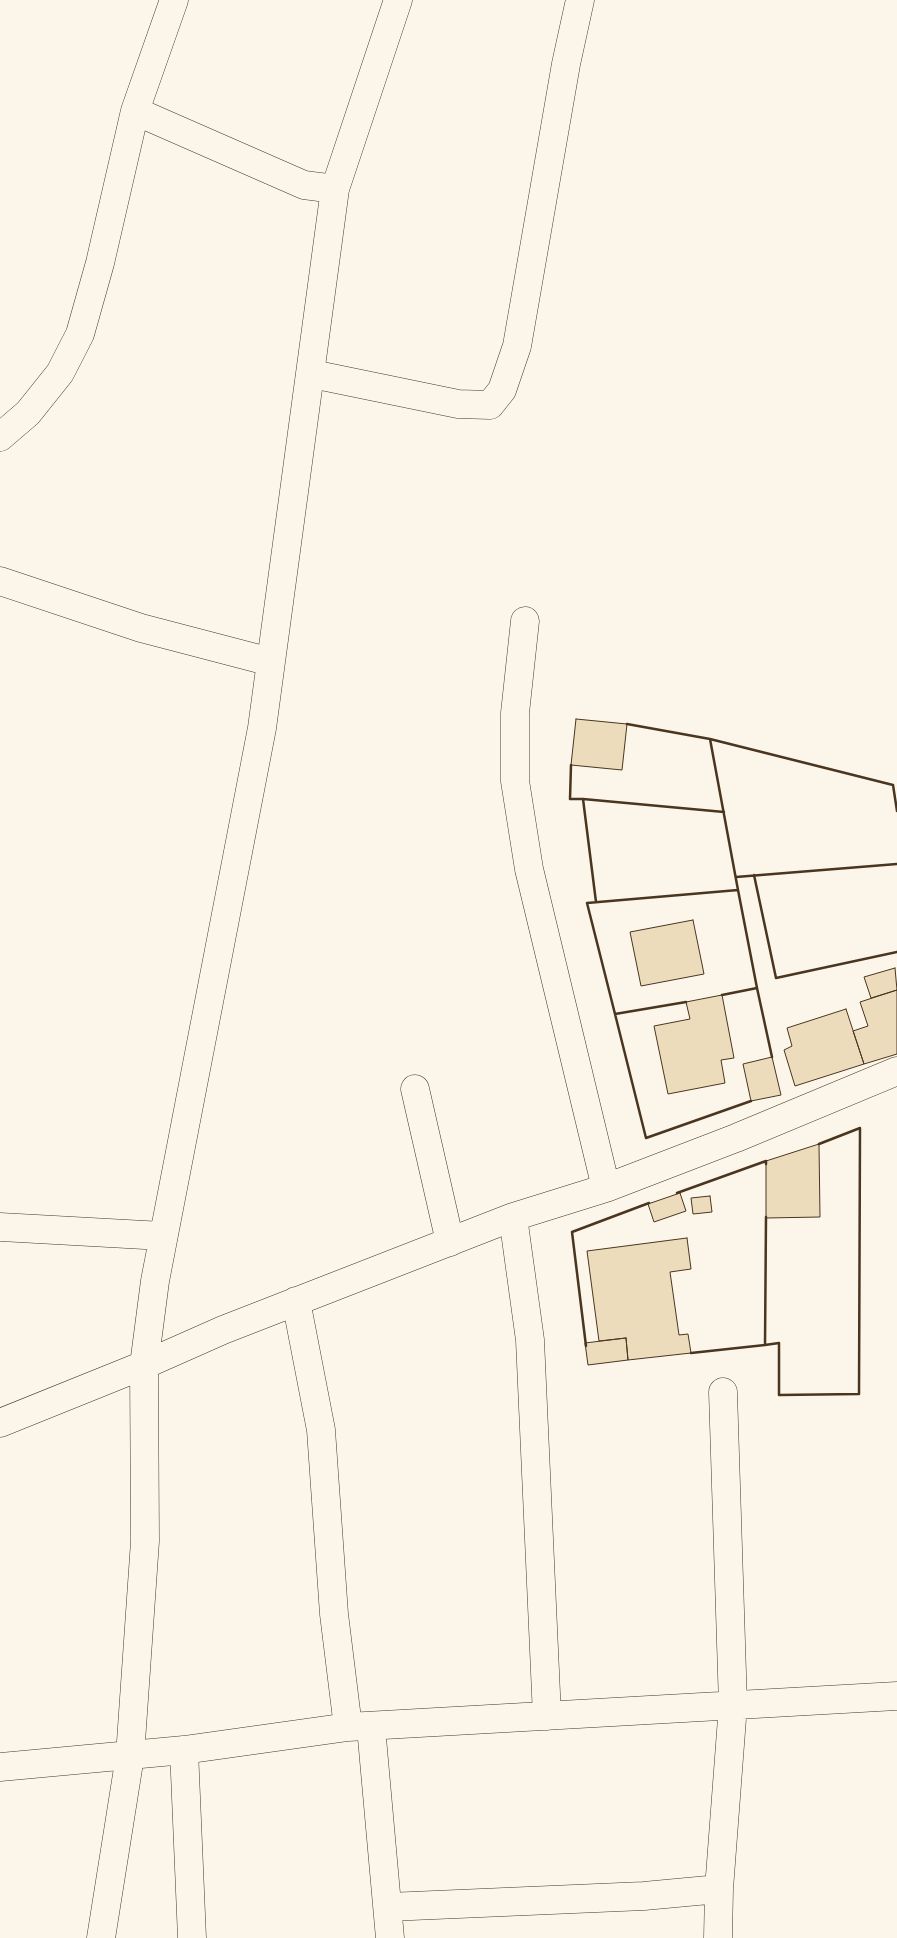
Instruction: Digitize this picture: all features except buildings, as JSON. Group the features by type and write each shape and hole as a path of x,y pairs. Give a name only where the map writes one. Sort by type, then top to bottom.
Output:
{"street":[{"path":"0,437 28,413 60,373 80,334 100,263 135,111 174,0"},
{"path":"101,1938 130,1756 145,1541 144,1365 163,1236 230,901 262,728 312,374 335,189 398,0"},
{"path":"312,374 458,404 490,405 502,390 517,346 566,64 580,0"},
{"path":"135,111 304,185 335,189"},
{"path":"0,581 141,628 271,662"},
{"path":"525,622 515,713 515,781 529,870 606,1188"},
{"path":"0,1423 296,1301 513,1217 606,1188 736,1138 897,1071"},
{"path":"416,1089 450,1242"},
{"path":"513,1217 530,1340 547,1716"},
{"path":"0,1227 163,1236"},
{"path":"296,1301 321,1430 334,1614 359,1727 388,1907 390,1938"},
{"path":"718,1938 719,1889 733,1705 723,1392"},
{"path":"0,1768 184,1750 359,1727 897,1696"},
{"path":"184,1750 192,1938"},
{"path":"388,1907 644,1896 719,1889"}],"wall":[{"path":"627,724 710,739"},
{"path":"738,890 710,739 893,785 897,811"},
{"path":"571,765 570,799 583,799"},
{"path":"596,902 583,799 724,812"},
{"path":"736,877 897,864"},
{"path":"754,875 776,978 897,952"},
{"path":"615,1014 587,903 738,890 757,988"},
{"path":"722,995 757,988 772,1057"},
{"path":"686,1002 615,1014 646,1138 751,1101"},
{"path":"765,1345 779,1343 779,1395 859,1394 860,1128 819,1144"},
{"path":"677,1193 766,1161 766,1164"},
{"path":"586,1346 572,1232 649,1203"},
{"path":"691,1353 765,1345 766,1217"}]}
